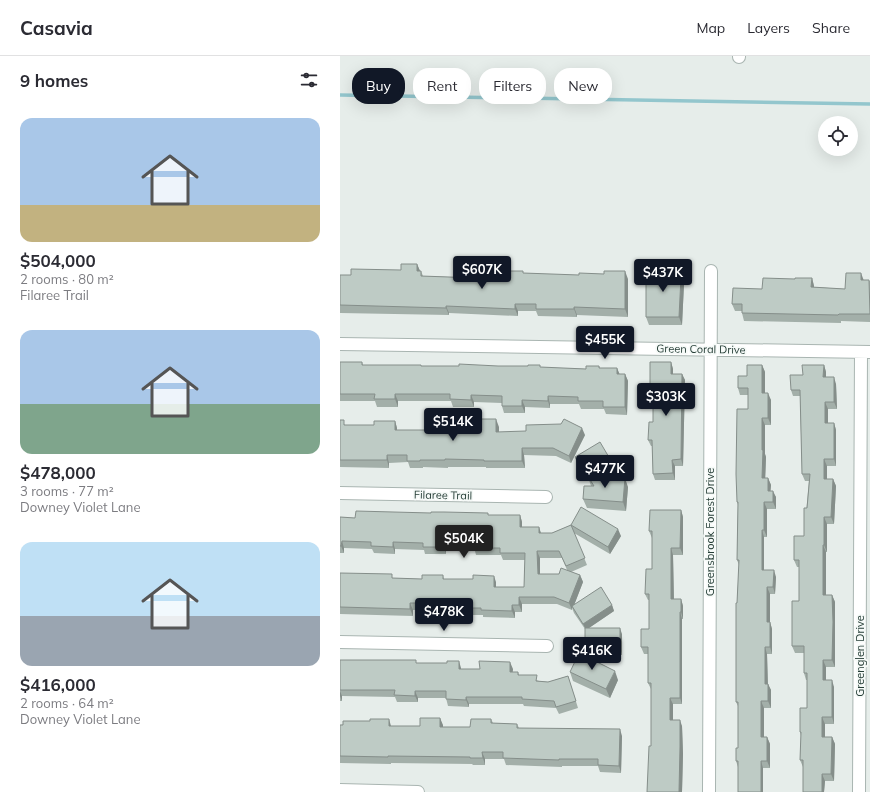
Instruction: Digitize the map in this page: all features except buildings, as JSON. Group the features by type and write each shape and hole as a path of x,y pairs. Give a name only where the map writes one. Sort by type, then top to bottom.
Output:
{"street":[{"name":"Greensbrook Forest Drive","path":"709,792 711,271"},
{"name":"Green Coral Drive","path":"340,344 866,352"},
{"name":"Greenglen Drive","path":"859,792 866,352"},
{"name":"Filaree Trail","path":"340,494 546,497"},
{"path":"340,642 547,646"},
{"path":"340,790 418,792"}],"waterway":[{"path":"340,95 870,104"}]}
